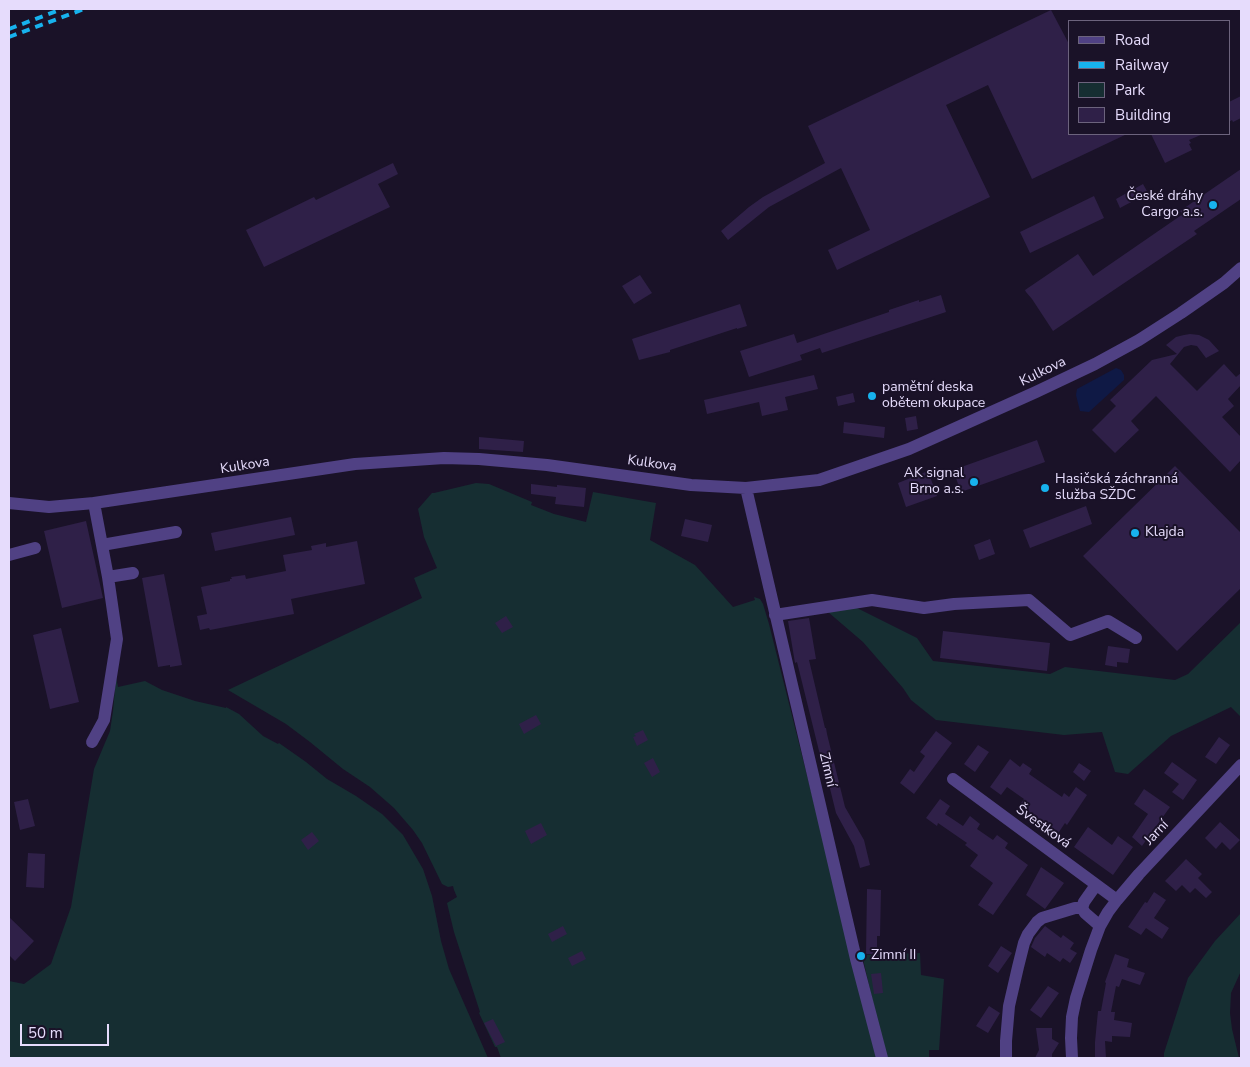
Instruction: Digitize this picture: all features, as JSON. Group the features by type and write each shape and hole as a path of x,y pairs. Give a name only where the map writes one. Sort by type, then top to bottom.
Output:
{"street":[{"name":"Kulkova","path":"9,503 49,506 94,504 355,464 444,458 547,465 691,485 746,488 819,480 910,450 1086,368 1139,340 1203,298 1241,268"},
{"name":"Zimní","path":"746,488 856,959 882,1058"},
{"path":"92,742 104,720 117,639 108,577 94,504"},
{"path":"102,545 176,532"},
{"path":"9,555 35,548"},
{"path":"108,577 133,573"},
{"path":"775,615 872,600 924,608 954,604 1029,600 1070,635 1108,621 1136,638"},
{"name":"Jarní","path":"1072,1058 1071,1031 1076,998 1100,926 1116,900 1241,765"},
{"name":"Švestková","path":"952,779 1116,900"},
{"path":"1006,1058 1009,1006 1024,943 1028,934 1042,918 1079,908 1096,885"},
{"path":"1079,908 1100,926"}],"green space":[{"path":"476,483 489,484 532,502 531,505 554,514 586,522 593,492 656,503 650,540 695,565 733,607 755,600 754,597 760,599 769,624 878,1058 501,1058 479,1013 454,932 447,903 457,897 453,886 448,887 442,884 422,843 413,830 394,808 370,787 343,769 286,724 228,690 422,598 414,578 437,568 424,537 418,509 432,493"},
{"path":"855,607 917,638 933,661 1050,674 1065,667 1175,680 1188,674 1241,622 1241,717 1231,707 1171,736 1128,774 1115,772 1102,732 1064,735 936,720 911,700 863,642 828,612"},
{"path":"116,677 118,687 145,681 162,690 195,701 226,707 239,714 263,736 279,743 327,779 382,814 403,835 423,869 432,896 449,969 488,1058 9,1058 9,981 24,984 51,964 71,907 94,769 110,731"},
{"path":"1241,913 1241,971 1231,993 1230,1013 1239,1058 1164,1058 1188,978 1215,941"},
{"path":"920,953 921,975 944,979 939,1050 929,1050 929,1058 886,1058 862,955"}],"water":[{"path":"1116,368 1121,370 1124,380 1089,412 1080,411 1076,395 1077,389"}],"building":[{"path":"1051,10 1068,42 1068,135 1125,135 1032,179 988,85 946,105 990,197 837,270 828,250 870,230 841,168 769,207 728,240 721,231 763,197 825,163 808,126"},
{"path":"1241,96 1241,118 1233,122 1232,120 1230,121 1230,102"},
{"path":"1151,135 1201,135 1189,140 1192,150 1165,163"},
{"path":"393,163 398,174 378,184 390,207 264,267 246,230 314,197 316,200"},
{"path":"1241,169 1241,199 1194,231 1197,234 1053,331 1025,290 1078,254 1093,276 1183,214 1180,211"},
{"path":"1143,184 1148,193 1120,208 1116,199"},
{"path":"1094,196 1104,218 1030,253 1020,232"},
{"path":"640,275 652,293 634,304 622,286"},
{"path":"941,295 946,312 822,353 820,348 800,355 802,360 749,377 740,351 794,334 797,343 919,300 919,302"},
{"path":"740,304 747,326 670,350 670,352 639,360 632,339"},
{"path":"1190,334 1199,335 1209,340 1219,351 1206,358 1197,346 1191,345 1184,347 1170,364 1197,391 1224,364 1236,377 1241,373 1241,385 1228,399 1234,406 1222,417 1241,437 1241,460 1230,472 1156,396 1131,421 1139,430 1115,453 1092,430 1116,406 1110,400 1152,360 1177,354 1166,345 1176,337"},
{"path":"814,375 818,389 785,397 788,410 762,416 759,402 707,414 704,400"},
{"path":"853,393 855,402 838,406 836,397"},
{"path":"916,416 918,429 907,431 905,418"},
{"path":"844,422 885,427 884,438 843,433"},
{"path":"479,437 524,441 523,452 479,449"},
{"path":"1037,440 1045,462 961,492 953,470"},
{"path":"1175,466 1241,533 1241,588 1177,651 1083,556"},
{"path":"928,471 937,496 906,507 898,483"},
{"path":"531,484 586,488 584,507 555,504 556,497 531,494"},
{"path":"1086,506 1092,524 1030,548 1023,530"},
{"path":"291,517 295,535 215,551 211,533"},
{"path":"685,519 712,525 708,542 681,536"},
{"path":"86,521 103,598 62,608 44,531"},
{"path":"990,539 995,554 979,560 974,545"},
{"path":"357,541 365,584 291,599 294,614 210,630 209,628 200,630 197,616 207,614 201,587 230,581 231,577 245,575 246,579 286,571 283,555 312,550 311,546 326,543 326,547"},
{"path":"164,574 182,665 158,667 142,578"},
{"path":"506,616 513,627 502,633 495,623"},
{"path":"809,618 816,659 809,660 825,728 845,807 864,840 870,865 860,868 854,846 836,813 797,662 795,663 788,621"},
{"path":"61,628 79,702 50,709 33,635"},
{"path":"943,631 1050,643 1047,671 940,658"},
{"path":"1108,646 1130,649 1128,663 1117,662 1117,667 1105,665"},
{"path":"536,715 541,724 524,734 519,724"},
{"path":"643,730 648,740 637,746 633,737 636,736 634,734"},
{"path":"936,731 952,743 914,794 900,783 910,769 914,772 925,756 920,752"},
{"path":"1219,737 1230,745 1216,764 1205,757"},
{"path":"978,745 989,752 975,772 964,764"},
{"path":"653,758 660,772 652,777 644,763"},
{"path":"1010,759 1020,767 1023,763 1032,769 1029,774 1062,797 1064,793 1069,797 1076,787 1087,795 1067,825 1065,823 1057,835 1018,807 1024,799 1007,787 1001,795 990,787"},
{"path":"1172,762 1197,780 1183,800 1172,792 1179,784 1164,773"},
{"path":"1079,763 1091,771 1084,781 1073,772"},
{"path":"1144,789 1170,807 1142,846 1132,837 1148,814 1134,804"},
{"path":"28,799 35,826 20,830 14,802"},
{"path":"940,799 950,806 945,814 963,826 970,816 980,824 977,829 993,840 997,835 1008,843 1005,848 1028,865 993,915 978,905 993,883 970,866 978,855 965,845 967,843 938,823 937,826 926,818"},
{"path":"1220,822 1240,840 1230,850 1222,842 1216,849 1205,838"},
{"path":"541,823 547,835 531,844 525,831"},
{"path":"1088,827 1112,845 1118,836 1133,847 1113,875 1074,847"},
{"path":"312,832 319,841 308,850 301,840"},
{"path":"28,853 45,854 44,888 26,887"},
{"path":"1186,859 1202,874 1198,878 1212,892 1206,898 1195,888 1190,893 1182,885 1176,891 1165,881"},
{"path":"1041,867 1064,883 1045,909 1026,895"},
{"path":"867,889 881,890 880,936 877,936 877,954 866,954"},
{"path":"1154,892 1166,900 1154,918 1169,928 1162,939 1146,928 1141,935 1128,927"},
{"path":"9,917 34,941 15,961 9,955"},
{"path":"563,926 567,934 552,942 548,934"},
{"path":"1045,926 1061,938 1063,935 1074,943 1070,949 1077,953 1070,963 1063,958 1060,962 1047,953 1045,957 1031,947 1035,938"},
{"path":"1001,946 1012,953 998,973 988,966"},
{"path":"582,951 586,959 572,966 568,958"},
{"path":"1115,954 1129,959 1127,967 1145,973 1140,985 1122,979 1119,987 1116,986 1111,1012 1115,1012 1114,1020 1132,1023 1130,1037 1112,1036 1112,1042 1105,1041 1106,1058 1095,1058 1098,1011 1101,1011 1105,982"},
{"path":"881,973 883,993 874,994 871,974"},
{"path":"1048,986 1059,993 1041,1018 1030,1010"},
{"path":"989,1006 1000,1013 988,1033 976,1026"},
{"path":"493,1019 505,1042 496,1046 484,1023"},
{"path":"1036,1028 1052,1028 1052,1039 1059,1043 1052,1054 1052,1058 1035,1058 1039,1050"}],"railway":[{"path":"9,29 62,9"},
{"path":"9,37 84,9"}],"place":[{"name":"České dráhy Cargo a.s.","path":"1213,205"},
{"name":"pamětní deska obětem okupace","path":"872,396"},
{"name":"AK signal Brno a.s.","path":"974,482"},
{"name":"Hasičská záchranná služba SŽDC","path":"1045,488"},
{"name":"Klajda","path":"1135,533"},
{"name":"Zimní II","path":"861,956"}]}
